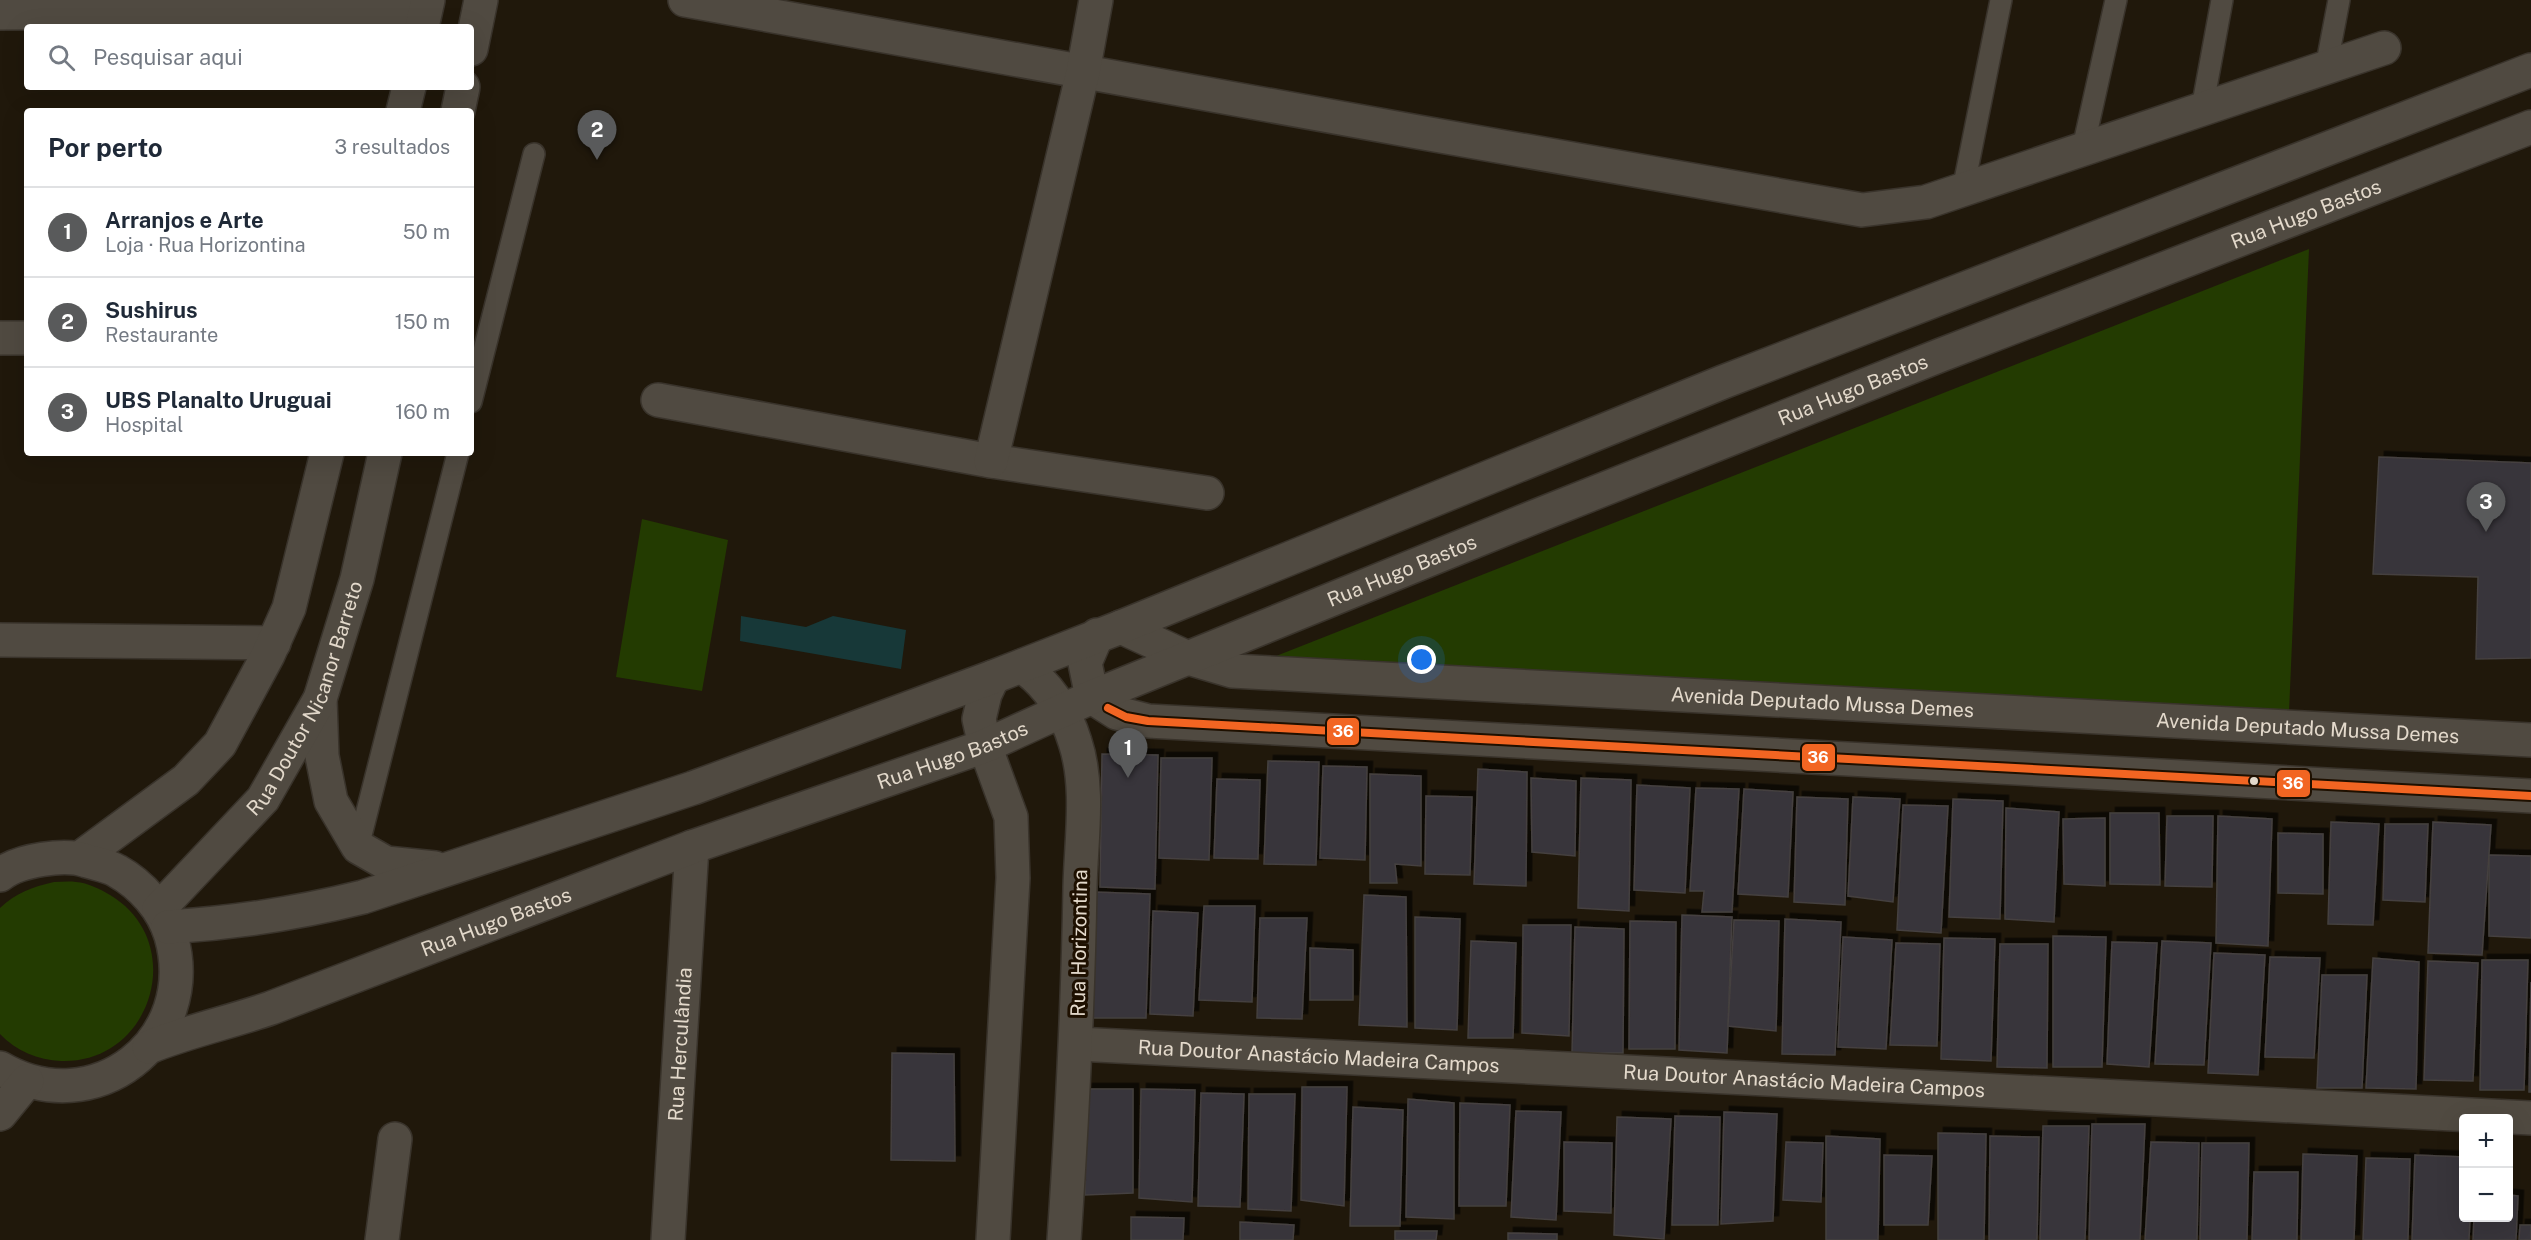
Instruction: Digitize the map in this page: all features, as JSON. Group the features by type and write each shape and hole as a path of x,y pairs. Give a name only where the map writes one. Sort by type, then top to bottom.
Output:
{"street":[{"path":"474,34 481,0"},
{"path":"685,0 1862,210 1926,202 2384,48"},
{"path":"991,461 1083,72 1096,0"},
{"path":"0,13 425,13"},
{"path":"164,918 222,924 321,908 363,897 693,788 1008,671 1723,382 2531,70"},
{"path":"404,108 408,90"},
{"path":"459,108 462,90"},
{"name":"Rua Hugo Bastos","path":"149,1047 176,1036 220,1025 271,1008 692,847 984,746 1092,697 1534,517 1930,360 2531,127"},
{"path":"0,338 24,338"},
{"path":"658,400 991,461 1207,493"},
{"path":"80,858 186,780 220,744 274,643 289,608 326,456"},
{"name":"Rua Doutor Nicanor Barreto","path":"164,918 263,799 320,699 357,579 384,456"},
{"path":"1109,631 1085,663 1092,697 1126,717 1148,721 2531,796"},
{"name":"Avenida Deputado Mussa Demes","path":"1109,631 1232,671 2531,740"},
{"path":"0,640 274,643"},
{"path":"993,1240 1013,878 1011,817 984,746 979,719 984,694 1008,671"},
{"name":"Rua Horizontina","path":"1008,671 1038,677 1063,711 1076,744 1083,793 1077,1044 1064,1240"},
{"path":"320,699 322,756 331,801 358,847 386,863 445,869"},
{"name":"Rua Herculândia","path":"668,1240 692,847"},
{"path":"0,875 41,859 80,858 117,871 147,894 164,918 177,958 176,990 166,1020 149,1047 124,1069 93,1083 60,1086 14,1075 0,1114"},
{"name":"Rua Doutor Anastácio Madeira Campos","path":"1077,1044 2531,1118"},
{"path":"382,1240 395,1139"}],"lane":[{"path":"1963,190 2001,0"},
{"path":"2083,148 2116,0"},
{"path":"2202,110 2222,0"},
{"path":"2326,68 2339,0"},
{"path":"474,390 534,154"},
{"path":"358,847 457,456"}],"green space":[{"path":"2309,249 2289,712 1271,658"},
{"path":"642,519 728,540 702,691 616,677"},
{"path":"54,882 76,882 94,887 110,895 134,916 148,941 153,969 149,997 137,1022 118,1043 92,1057 61,1061 28,1054 0,1034 0,908 25,891"}],"water":[{"path":"741,616 806,627 833,616 906,630 901,669 740,641"}],"building":[{"path":"2379,457 2531,463 2531,658 2476,659 2478,577 2373,574"},
{"path":"1102,754 1158,755 1155,889 1100,887"},
{"path":"1161,758 1212,758 1209,860 1159,858"},
{"path":"1268,761 1319,762 1316,865 1264,864"},
{"path":"1323,766 1367,767 1365,860 1320,858"},
{"path":"1478,769 1527,772 1526,886 1474,884"},
{"path":"1370,774 1421,776 1421,866 1395,864 1397,883 1370,883"},
{"path":"1531,778 1576,781 1575,856 1532,852"},
{"path":"1581,778 1631,780 1629,911 1578,908"},
{"path":"1217,779 1260,780 1258,859 1214,858"},
{"path":"1637,785 1690,788 1685,893 1634,890"},
{"path":"1696,788 1739,789 1732,912 1702,912 1704,891 1690,891"},
{"path":"1744,789 1793,792 1788,897 1738,894"},
{"path":"1426,796 1472,797 1470,875 1425,874"},
{"path":"1797,797 1848,799 1845,905 1794,902"},
{"path":"1853,797 1900,799 1893,902 1848,896"},
{"path":"1953,799 2003,801 2000,919 1949,917"},
{"path":"1903,805 1948,806 1941,933 1897,930"},
{"path":"2006,808 2059,812 2054,922 2005,919"},
{"path":"2110,813 2159,813 2160,885 2110,884"},
{"path":"2167,816 2213,816 2212,887 2165,886"},
{"path":"2218,816 2272,819 2268,946 2216,943"},
{"path":"2105,818 2105,886 2064,884 2063,819"},
{"path":"2331,822 2379,824 2373,925 2328,924"},
{"path":"2433,822 2491,825 2482,955 2428,953"},
{"path":"2385,824 2428,824 2425,902 2383,900"},
{"path":"2278,833 2323,834 2323,894 2278,893"},
{"path":"2489,855 2531,856 2531,938 2489,936"},
{"path":"1093,892 1150,894 1146,1018 1091,1018"},
{"path":"1364,895 1406,897 1407,1027 1359,1025"},
{"path":"1204,906 1255,906 1252,1002 1199,1000"},
{"path":"1153,911 1198,913 1193,1016 1150,1014"},
{"path":"1682,915 1732,917 1727,1053 1679,1050"},
{"path":"1415,917 1460,919 1457,1030 1415,1028"},
{"path":"1260,918 1307,918 1302,1019 1257,1018"},
{"path":"1785,919 1841,922 1835,1055 1782,1054"},
{"path":"1734,920 1779,921 1776,1031 1728,1026"},
{"path":"1630,921 1676,922 1675,1049 1629,1049"},
{"path":"1523,925 1571,925 1569,1036 1522,1033"},
{"path":"1575,927 1624,929 1623,1053 1572,1053"},
{"path":"2053,936 2106,937 2102,1067 2053,1067"},
{"path":"1843,937 1892,940 1886,1049 1838,1047"},
{"path":"1944,938 1995,939 1991,1061 1941,1059"},
{"path":"1471,941 1516,943 1513,1038 1468,1038"},
{"path":"2162,941 2211,943 2204,1065 2155,1064"},
{"path":"2112,942 2157,943 2149,1067 2107,1064"},
{"path":"1896,943 1940,944 1937,1046 1890,1045"},
{"path":"2000,944 2048,944 2047,1068 1997,1067"},
{"path":"1310,948 1353,950 1353,1000 1310,1000"},
{"path":"2214,953 2265,955 2258,1075 2208,1073"},
{"path":"2270,957 2320,958 2314,1058 2265,1057"},
{"path":"2373,958 2419,962 2416,1089 2366,1088"},
{"path":"2482,960 2528,960 2524,1090 2480,1090"},
{"path":"2428,961 2478,963 2473,1081 2424,1080"},
{"path":"2322,975 2367,975 2362,1088 2317,1088"},
{"path":"2531,982 2531,1092 2529,1092"},
{"path":"892,1053 954,1054 955,1161 891,1160"},
{"path":"1302,1087 1347,1087 1344,1206 1301,1200"},
{"path":"1087,1089 1133,1089 1133,1193 1085,1195"},
{"path":"1141,1089 1195,1090 1192,1202 1139,1198"},
{"path":"1201,1093 1244,1094 1240,1207 1198,1206"},
{"path":"1249,1094 1295,1094 1291,1211 1248,1209"},
{"path":"1408,1099 1454,1103 1454,1219 1406,1217"},
{"path":"1460,1103 1510,1105 1506,1206 1459,1206"},
{"path":"1353,1107 1403,1110 1400,1226 1350,1226"},
{"path":"1516,1111 1561,1112 1556,1220 1511,1217"},
{"path":"1724,1112 1777,1114 1773,1221 1721,1224"},
{"path":"1675,1116 1720,1117 1718,1225 1672,1225"},
{"path":"1617,1117 1671,1119 1664,1239 1614,1235"},
{"path":"2092,1124 2145,1124 2140,1240 2089,1240"},
{"path":"2043,1126 2089,1126 2085,1240 2040,1240"},
{"path":"1938,1133 1986,1134 1984,1240 1938,1240"},
{"path":"1826,1136 1880,1139 1878,1240 1826,1240"},
{"path":"1990,1136 2039,1137 2037,1240 1989,1240"},
{"path":"1564,1142 1612,1143 1611,1213 1564,1211"},
{"path":"1786,1142 1823,1143 1821,1202 1783,1200"},
{"path":"2151,1142 2199,1143 2197,1240 2145,1240"},
{"path":"2202,1143 2249,1143 2247,1240 2200,1240"},
{"path":"2303,1154 2357,1156 2354,1240 2301,1240"},
{"path":"1884,1155 1932,1156 1928,1225 1884,1225"},
{"path":"2415,1155 2459,1157 2459,1222 2470,1222 2469,1240 2412,1240"},
{"path":"2366,1158 2410,1159 2408,1240 2363,1240"},
{"path":"2254,1172 2298,1172 2297,1240 2252,1240"},
{"path":"2513,1196 2518,1196 2516,1240 2473,1240 2474,1222 2513,1222"},
{"path":"1131,1217 1184,1218 1183,1240 1131,1240"},
{"path":"1240,1222 1294,1225 1293,1240 1240,1240"},
{"path":"2520,1225 2531,1225 2531,1240 2519,1240"},
{"path":"1395,1231 1437,1231 1436,1240 1395,1240"},
{"path":"1508,1233 1557,1234 1557,1240 1508,1240"}],"transit line":[{"name":"36","path":"1108,708 1126,717 1148,721 2531,796"}],"place":[{"name":"Sushirus","path":"597,160"},
{"name":"UBS Planalto Uruguai","path":"2486,532"},
{"name":"Arranjos e Arte","path":"1128,778"}]}
